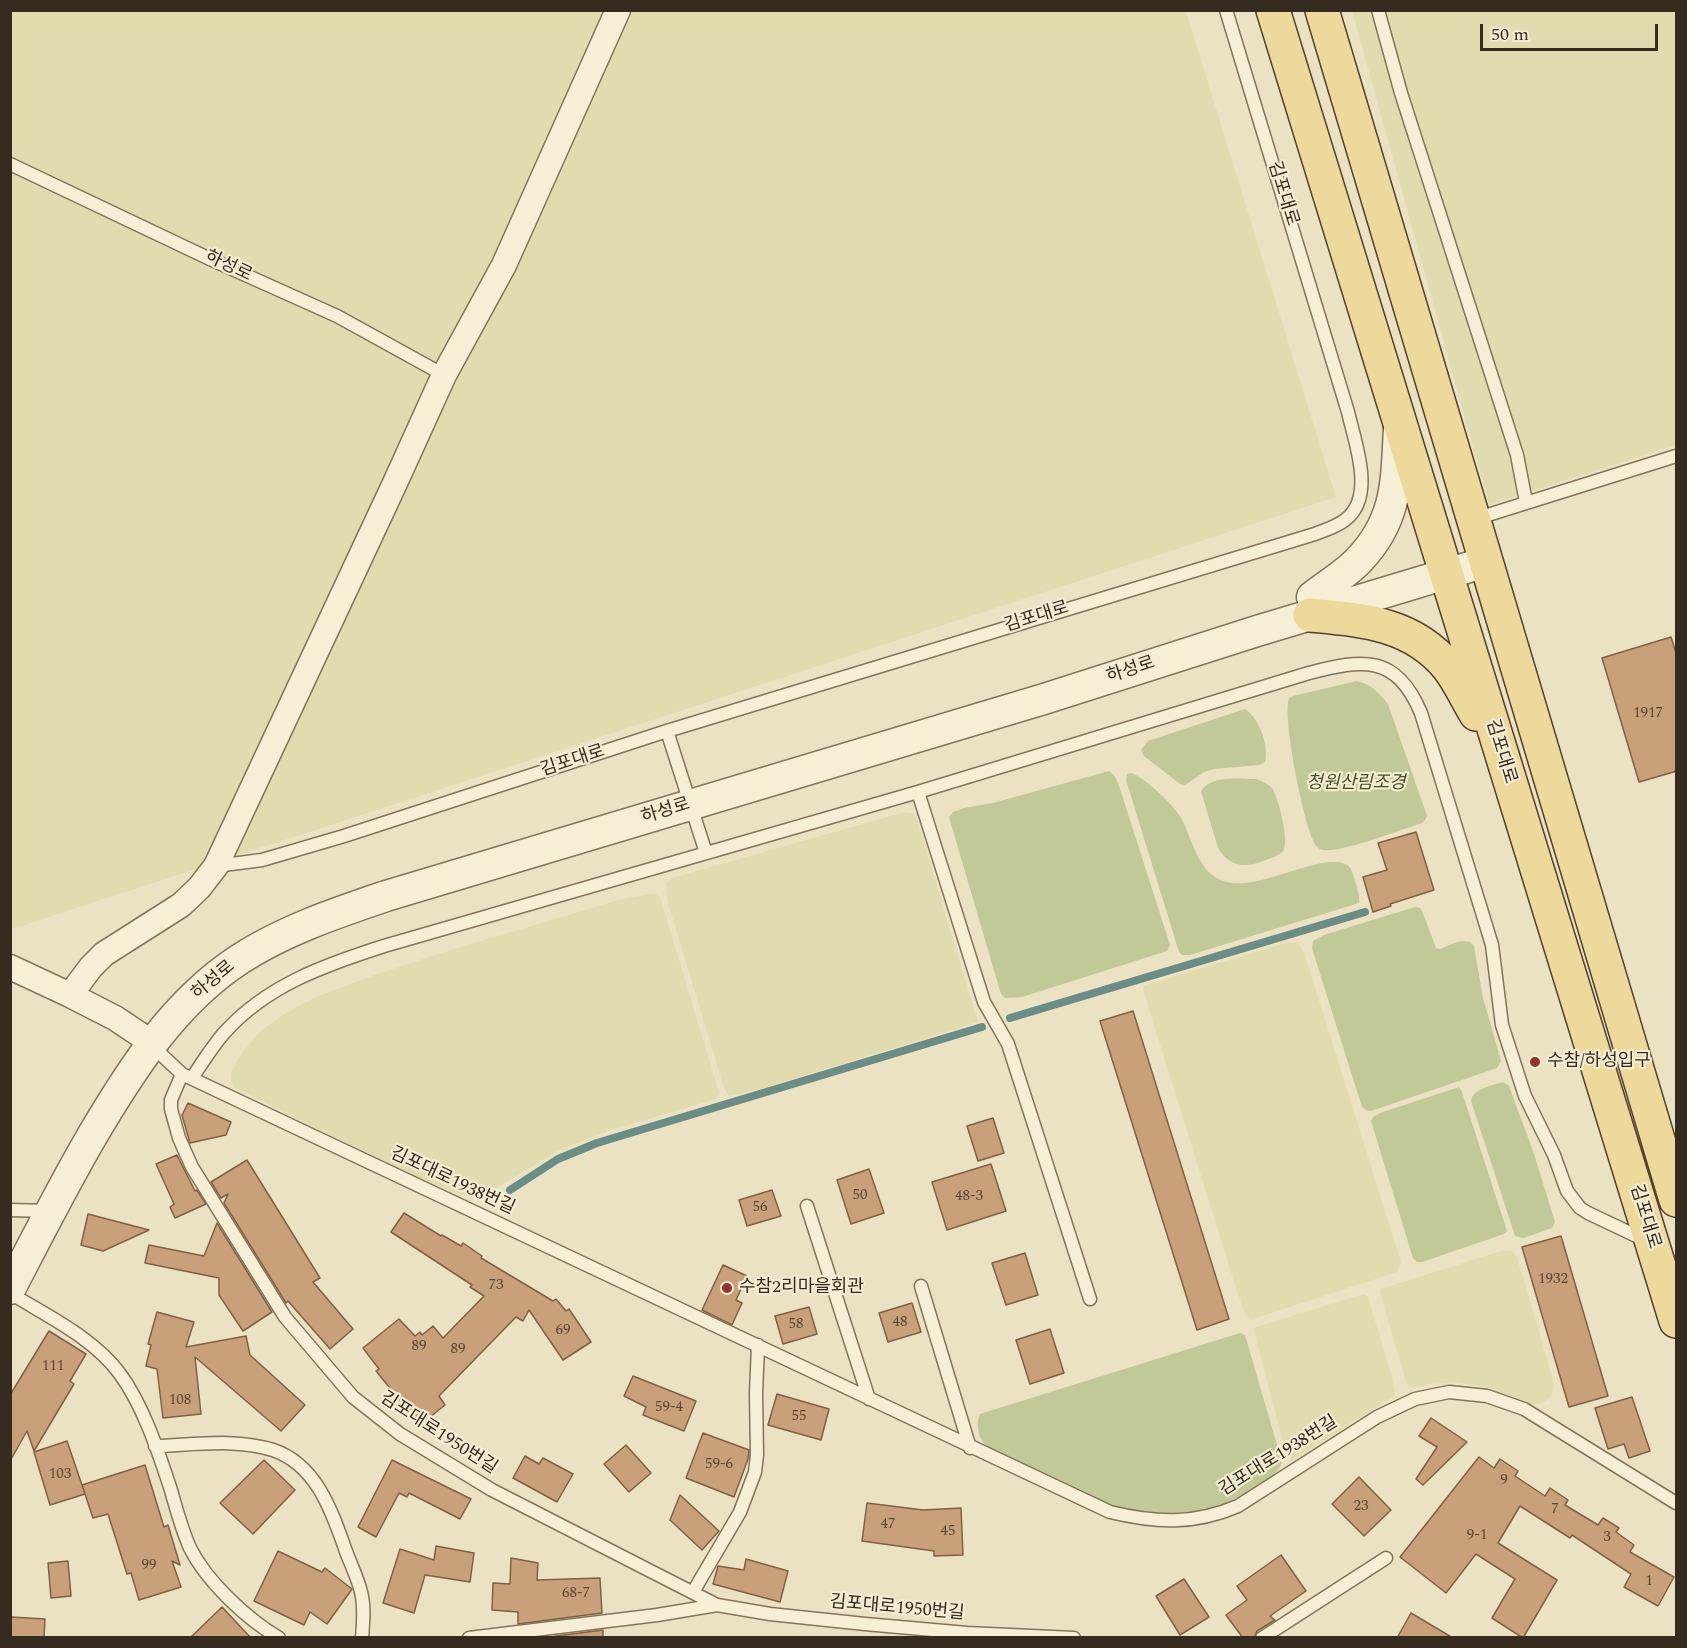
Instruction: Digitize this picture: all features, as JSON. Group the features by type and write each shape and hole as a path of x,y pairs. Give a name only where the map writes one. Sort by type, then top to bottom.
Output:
{"main road":[{"name":"김포대로","path":"1274,10 1677,1321"},
{"name":"김포대로","path":"1322,10 1677,1200"},
{"path":"1311,606 1353,619 1382,624 1428,645 1449,668 1503,761"}],"street":[{"path":"70,995 104,954 181,905 199,888 216,866 444,375 504,265 618,10"},
{"path":"1311,606 1358,561 1382,532 1395,492 1399,422"},
{"name":"하성로","path":"10,1261 33,1210 99,1098 146,1040 182,990 235,946 288,917 376,884 1044,699 1311,606 1444,565 1480,541"},
{"path":"10,967 115,1018 146,1040"},
{"name":"하성로","path":"10,1291 33,1210"}],"lane":[{"name":"김포대로","path":"216,866 262,860 344,836 667,731 1315,534 1347,519 1355,509 1361,491 1361,466 1348,412 1226,10"},
{"path":"1378,10 1401,93 1517,455 1526,502"},
{"name":"하성로","path":"10,164 210,259 337,316 444,375"},
{"path":"1480,541 1526,502 1677,456"},
{"name":"김포대로1950번길","path":"717,1605 546,1519 400,1434 352,1397 285,1317 192,1167 179,1138 171,1108 171,1100 187,1076 241,1017 281,987 303,975 384,946 918,792 1335,666 1365,664 1379,666 1404,681 1421,713 1492,945 1503,1025 1525,1096 1554,1155 1567,1191 1580,1208 1588,1214 1652,1243"},
{"path":"667,731 706,853"},
{"path":"918,792 984,1002 1008,1044 1090,1299"},
{"name":"김포대로1938번길","path":"146,1040 187,1076 758,1345 970,1448 1110,1512 1153,1520 1182,1521 1219,1514 1238,1506 1377,1417 1431,1394 1449,1392 1487,1396 1524,1409 1677,1503"},
{"path":"807,1206 869,1399"},
{"path":"921,1286 970,1448"},
{"path":"10,1291 78,1336 110,1361 122,1376 155,1446 183,1532 201,1566 260,1627 279,1638"},
{"path":"693,1592 740,1512 755,1472 758,1345"},
{"path":"155,1446 255,1447 273,1450 303,1469 329,1506 357,1578 363,1604 362,1638"},
{"path":"1262,1638 1386,1558"},
{"name":"김포대로1950번길","path":"469,1638 657,1615 717,1605 813,1619 968,1635 1074,1638"}],"shaded area":[{"path":"10,11 1186,11 1336,497 12,929"},
{"path":"1352,11 1676,11 1676,445 1489,505"},
{"path":"905,812 914,814 918,822 978,1022 757,1090 729,1096 724,1088 667,900 666,882 672,878"},
{"path":"656,894 660,897 719,1092 716,1099 608,1131 556,1152 488,1193 464,1195 398,1168 235,1088 231,1081 231,1073 237,1061 263,1029 286,1013 318,996 454,949 622,899"},
{"path":"1297,942 1304,952 1401,1262 1397,1272 1250,1320 1244,1311 1235,1285 1143,990 1144,986 1151,983 1286,943"},
{"path":"1504,1250 1512,1251 1517,1257 1551,1372 1554,1386 1552,1395 1546,1401 1529,1404 1488,1388 1467,1384 1435,1383 1412,1388 1407,1385 1380,1293 1381,1289"},
{"path":"1364,1294 1368,1297 1393,1380 1394,1396 1291,1461 1284,1446 1253,1328"}],"green space":[{"name":"청원산림조경","path":"1357,681 1374,690 1388,704 1427,816 1422,823 1372,840 1345,848 1322,850 1316,846 1308,827 1299,790 1288,726 1289,698"},
{"name":"청원산림조경","path":"1245,709 1259,726 1266,748 1265,762 1259,765 1214,769 1204,772 1185,785 1180,784 1144,756 1141,750 1148,741"},
{"path":"1109,771 1119,785 1170,945 1167,951 1022,997 1005,998 1001,994 949,817 953,812 964,808 993,803"},
{"path":"1131,773 1151,786 1178,813 1203,865 1217,878 1227,882 1257,881 1309,866 1337,862 1347,865 1351,870 1359,903 1190,955 1182,955 1179,952 1126,780 1127,774"},
{"name":"청원산림조경","path":"1256,779 1272,788 1280,810 1285,846 1281,853 1259,863 1245,865 1233,863 1218,848 1201,791 1212,782 1219,780"},
{"path":"1415,907 1422,911 1436,948 1440,949 1463,941 1474,946 1483,998 1501,1061 1497,1068 1371,1111 1366,1110 1362,1107 1316,961 1312,948 1313,941 1324,935"},
{"path":"1503,1082 1509,1086 1534,1154 1555,1222 1552,1228 1524,1238 1515,1236 1471,1101 1479,1090"},
{"path":"1459,1087 1507,1231 1504,1234 1417,1262 1413,1258 1371,1121 1380,1113"},
{"path":"1240,1333 1245,1335 1282,1462 1277,1471 1268,1479 1215,1507 1181,1514 1148,1513 1115,1506 1050,1480 988,1447 978,1432 980,1414"}],"building":[{"path":"1671,637 1677,656 1677,771 1639,782 1602,658"},
{"path":"1416,832 1434,890 1373,912 1363,877 1387,870 1378,843"},
{"path":"1133,1011 1229,1319 1197,1330 1100,1021"},
{"path":"188,1103 231,1122 226,1135 190,1143 182,1115"},
{"path":"993,1118 1004,1153 978,1161 967,1126"},
{"path":"177,1155 195,1191 197,1190 206,1204 175,1218 170,1207 174,1204 156,1164"},
{"path":"247,1160 320,1278 313,1282 353,1329 330,1349 288,1301 286,1303 224,1203 228,1194 221,1198 211,1182"},
{"path":"991,1164 1006,1211 947,1230 932,1182"},
{"path":"869,1169 884,1213 851,1224 837,1180"},
{"path":"772,1190 781,1216 747,1226 739,1200"},
{"path":"404,1213 441,1236 461,1246 463,1243 482,1256 481,1258 553,1301 556,1299 566,1311 569,1309 591,1342 563,1360 529,1310 523,1321 516,1317 439,1396 445,1405 420,1425 376,1371 379,1369 363,1348 399,1319 415,1336 420,1332 422,1335 433,1326 443,1338 484,1296 470,1287 472,1285 391,1232"},
{"path":"88,1214 149,1230 103,1251 81,1245"},
{"path":"217,1223 272,1312 243,1331 219,1295 219,1278 145,1263 149,1245 204,1256"},
{"path":"1561,1236 1608,1396 1569,1407 1522,1247"},
{"path":"1025,1253 1038,1295 1006,1305 992,1263"},
{"name":"수참2리마을회관","path":"723,1265 747,1276 736,1300 742,1303 732,1325 702,1310"},
{"path":"912,1303 921,1332 888,1342 879,1313"},
{"path":"809,1307 817,1334 783,1344 775,1316"},
{"path":"157,1312 194,1322 186,1347 246,1336 250,1355 305,1405 281,1431 195,1357 201,1414 163,1418 157,1369 146,1366 151,1345 148,1344"},
{"path":"1050,1329 1064,1373 1030,1384 1016,1340"},
{"path":"49,1331 86,1354 70,1381 74,1384 34,1451 27,1431 10,1461 10,1395"},
{"path":"633,1376 696,1401 684,1431 643,1415 646,1407 624,1396"},
{"path":"777,1394 829,1409 821,1440 768,1425"},
{"path":"1632,1397 1650,1451 1629,1458 1624,1444 1608,1449 1595,1408"},
{"path":"1431,1418 1467,1442 1423,1485 1416,1479 1437,1447 1419,1436"},
{"path":"703,1433 749,1450 734,1497 686,1478"},
{"path":"67,1441 85,1494 50,1505 34,1452"},
{"path":"626,1445 651,1473 629,1492 604,1464"},
{"path":"525,1456 539,1464 543,1458 573,1474 557,1502 513,1478"},
{"path":"1479,1457 1494,1468 1500,1459 1518,1471 1515,1476 1545,1496 1550,1488 1568,1500 1565,1505 1598,1525 1603,1518 1619,1528 1616,1532 1634,1545 1630,1552 1674,1577 1658,1606 1624,1587 1631,1574 1572,1535 1570,1538 1520,1506 1498,1543 1557,1580 1523,1638 1492,1618 1515,1579 1476,1554 1446,1593 1400,1557"},
{"path":"264,1460 295,1490 253,1534 220,1503"},
{"path":"392,1460 471,1499 460,1519 409,1493 407,1497 399,1493 376,1537 358,1527"},
{"path":"145,1465 164,1527 168,1525 180,1565 172,1561 181,1587 139,1600 131,1573 127,1574 108,1514 93,1518 82,1485"},
{"path":"1359,1477 1391,1510 1364,1536 1332,1504"},
{"path":"680,1495 719,1531 702,1550 670,1520"},
{"path":"867,1503 923,1510 961,1508 963,1555 934,1556 934,1551 862,1541"},
{"path":"436,1546 474,1553 470,1582 425,1575 414,1613 383,1603 400,1549 434,1560"},
{"path":"278,1551 322,1572 325,1568 352,1589 327,1624 310,1612 304,1625 254,1601"},
{"path":"1281,1555 1306,1591 1270,1616 1275,1620 1257,1631 1254,1638 1243,1638 1226,1615 1247,1600 1237,1586"},
{"path":"511,1558 538,1563 537,1580 600,1578 602,1613 518,1624 518,1612 492,1610 493,1583 510,1584"},
{"path":"746,1559 788,1571 780,1602 713,1584 718,1566 744,1570"},
{"path":"68,1561 71,1596 51,1598 48,1563"},
{"path":"1184,1579 1209,1617 1180,1635 1156,1596"},
{"path":"222,1607 251,1638 190,1638"},
{"path":"1411,1613 1453,1638 1397,1638"},
{"path":"11,1617 45,1619 44,1638 11,1638"},
{"path":"603,1630 603,1638 541,1638"}],"waterway":[{"path":"1010,1018 1365,912"},
{"path":"510,1190 558,1159 597,1143 982,1027"}],"place":[{"name":"수참/하성입구","path":"1535,1062"},
{"name":"수참2리마을회관","path":"727,1288"}]}
